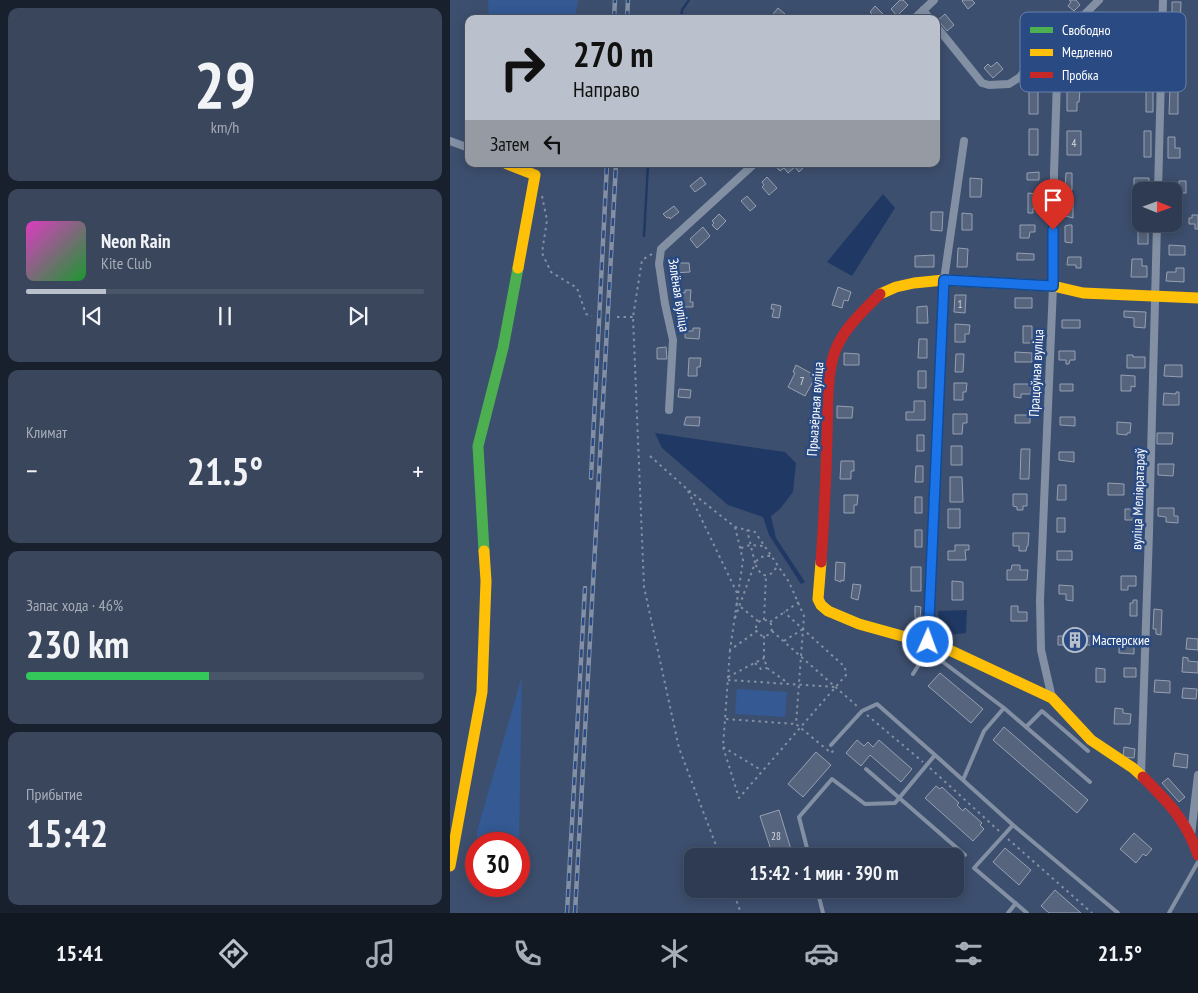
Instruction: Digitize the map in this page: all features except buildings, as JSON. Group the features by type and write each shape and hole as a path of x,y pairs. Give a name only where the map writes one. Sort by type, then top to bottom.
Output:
{"street":[{"path":"918,15 934,0"},
{"path":"1087,12 1099,0"},
{"path":"923,10 927,15"},
{"path":"940,31 982,83 989,85 1009,84 1020,77"},
{"name":"Працоўная вуліца","path":"1052,698 1040,650 1040,600 1053,286 1057,92"},
{"path":"1158,182 1161,92"},
{"path":"450,140 465,146"},
{"path":"964,141 944,280 928,642 985,666 1052,698 1091,740 1133,768 1165,799 1191,836 1198,855"},
{"path":"450,866 482,692 486,581 478,446 502,348 535,175 515,167"},
{"name":"Зялёная вуліца","path":"669,410 673,340 659,264 661,249 751,167"},
{"name":"вуліца Меліяратараў","path":"1141,775 1157,232"},
{"name":"Прыазёрная вуліца","path":"928,642 868,629 833,614 821,606 818,600 825,507 829,385 834,354 842,337 860,314 880,294 896,287 944,280 1053,286 1083,293 1198,298"},
{"path":"1191,836 1198,775"}],"lane":[{"path":"914,674 926,655 943,662 1004,708 1090,782"},
{"path":"831,745 862,711 877,704 1013,825 1118,913"},
{"path":"963,780 984,731 1004,708"},
{"path":"1026,727 1042,711 1088,751"},
{"path":"807,848 799,816 832,779 865,804 895,803 935,755"},
{"path":"866,769 965,855"},
{"path":"1013,825 974,868 1027,913"},
{"path":"1169,913 1198,862"},
{"path":"819,898 823,913"},
{"path":"1008,913 1016,903"}],"path":[{"path":"541,193 547,220 542,253 551,272 577,288 586,314 592,316"},
{"path":"661,249 642,260 633,317 644,587 679,748 717,848"},
{"path":"617,317 633,317"},
{"path":"650,456 687,489 735,527 755,532 789,582 804,616 796,724"},
{"path":"687,489 738,595"},
{"path":"735,527 743,560 730,650 723,747 738,798 846,675 844,667 784,612"},
{"path":"747,530 755,563 760,573 766,575 772,573 777,565"},
{"path":"740,548 750,545 764,546"},
{"path":"733,622 755,563 763,556 770,556"},
{"path":"764,620 766,575"},
{"path":"770,622 798,602"},
{"path":"736,603 759,622"},
{"path":"759,622 764,620 770,622"},
{"path":"730,650 757,631 759,622"},
{"path":"770,622 772,631 784,642 927,765 1003,836 1092,913"},
{"path":"784,642 803,630"},
{"path":"757,631 764,636"},
{"path":"764,636 772,631"},
{"path":"764,636 766,668"},
{"path":"728,679 764,658"},
{"path":"755,663 761,669 766,668 790,685"},
{"path":"728,679 836,687"},
{"path":"725,719 796,724 831,753 837,747"},
{"path":"723,747 762,771"},
{"path":"735,898 741,913"}],"shaded area":[{"path":"488,0 578,0 576,15 489,15"},
{"path":"883,194 895,208 852,276 827,262"},
{"path":"655,433 785,452 796,463 793,492 780,509 771,516 776,538 805,582 801,584 769,535 763,517 728,505 662,448"},
{"path":"967,610 966,633 939,636 938,611"},
{"path":"522,676 519,832 477,831"},
{"path":"737,689 787,692 785,717 735,714"}],"waterway":[{"path":"681,15 682,10 689,0"},
{"path":"644,236 648,167"}],"railway":[{"path":"614,15 615,0"},
{"path":"627,15 628,0"},
{"path":"591,478 607,167"},
{"path":"575,913 616,167"},
{"path":"567,913 585,588"}],"traffic: fast":[{"path":"484,551 478,446 503,348 518,268"}],"traffic: slow":[{"path":"515,167 535,175 518,268"},
{"path":"880,294 896,287 914,283 944,280 1053,286 1083,293 1198,298"},
{"path":"450,866 482,692 486,581 484,551"},
{"path":"821,562 818,599 821,605 828,611 859,624 945,648 1052,698 1091,740 1133,768 1143,777"}],"traffic: jam":[{"path":"821,562 831,364 842,337 860,314 880,294"},
{"path":"1143,777 1175,812 1188,832 1198,855"}],"place":[{"name":"Мастерские","path":"1075,640"}],"route":[{"path":"928,642 944,280 1053,286 1053,230"}]}
